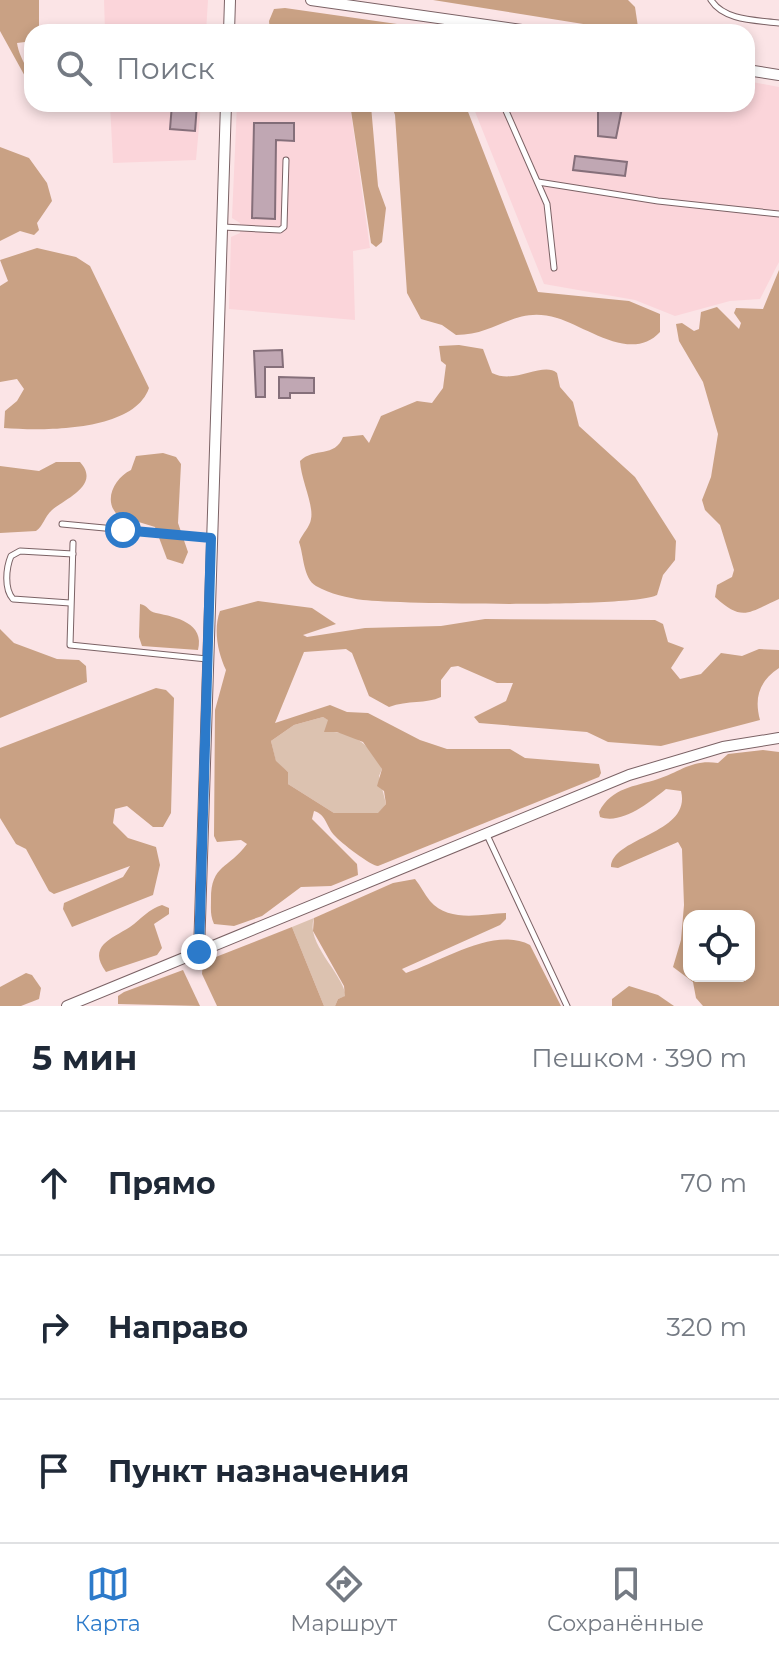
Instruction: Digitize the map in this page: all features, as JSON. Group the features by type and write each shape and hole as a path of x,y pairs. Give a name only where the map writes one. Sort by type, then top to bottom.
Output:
{"street":[{"path":"229,24 230,0"},
{"path":"311,0 464,24"},
{"path":"755,71 779,75"},
{"path":"199,952 226,112"},
{"path":"67,1006 486,834 684,757 779,738"}],"lane":[{"path":"711,0 731,16 779,23"},
{"path":"507,112 547,204 554,268"},
{"path":"222,227 266,230 284,227 286,160"},
{"path":"538,182 658,201 779,214"},
{"path":"62,524 211,538"},
{"path":"73,543 68,641 72,647 207,659"},
{"path":"70,603 13,599 7,592 7,569 11,556 20,551 73,554"},
{"path":"486,834 567,1006"}],"shaded area":[{"path":"0,0 39,0 39,24 24,24 24,42 17,43 24,63 24,74 0,31"},
{"path":"104,0 208,0 206,24 105,24"},
{"path":"433,0 628,0 635,7 638,24 583,24"},
{"path":"285,8 397,24 269,24 274,9"},
{"path":"755,82 779,87 779,262 760,299 730,301 675,316 635,300 544,284 475,112 755,112"},
{"path":"110,112 200,112 196,160 113,163"},
{"path":"237,112 351,112 370,248 353,251 355,320 229,309 231,237 240,233 240,223 232,218"},
{"path":"351,112 372,112 378,186 386,208 382,242 376,247 371,243"},
{"path":"394,112 468,112 538,292 629,301 660,314 660,332 649,341 623,344 557,318 529,315 484,331 456,335 442,325 421,319 407,293"},
{"path":"0,147 29,158 47,183 52,201 37,223 39,230 34,235 20,231 0,241"},
{"path":"37,248 76,257 90,266 149,388 140,402 126,413 86,426 4,428 5,411 17,401 24,389 17,379 0,382 0,286 8,281 0,260"},
{"path":"779,270 779,599 746,613 733,610 715,597 717,585 732,577 734,570 720,525 705,510 702,500 711,477 718,434 703,382 679,341 676,324 682,323 694,331 699,329 701,312 717,307 739,329 741,323 734,313 736,308 763,309"},
{"path":"439,346 483,349 492,373 501,376 544,370 557,373 560,387 573,402 579,426 635,477 676,541 675,560 663,575 657,595 607,602 564,603 386,601 339,595 321,589 312,582 306,572 299,542 311,519 300,461 335,448 343,437 363,435 369,443 381,416 417,401 432,403 443,388 446,365 441,361"},
{"path":"163,453 176,457 181,464 178,523 188,552 183,564 167,559 155,527 119,516 111,504 115,484 131,470 136,456"},
{"path":"56,462 80,462 85,470 84,484 52,510 36,531 0,533 0,466 39,471"},
{"path":"258,601 312,608 336,624 303,635 307,637 365,628 441,626 485,619 655,620 663,624 668,642 684,648 671,668 680,679 701,674 721,653 742,656 759,649 779,650 779,668 760,691 760,720 661,746 608,742 587,732 479,723 474,717 506,701 513,683 497,683 458,666 451,667 441,680 441,697 389,707 369,696 352,653 346,649 304,652 275,723 330,705 347,712 368,713 420,740 447,749 510,749 525,758 599,764 601,773 599,777 378,866 343,843 332,833 322,815 314,811 312,819 357,864 358,875 331,886 301,887 262,916 234,926 214,924 211,909 214,879 247,844 241,840 217,842 214,836 215,710 226,670 217,641 220,611","holes":["323,717 328,720 324,732 337,732 363,742 382,769 377,786 384,791 386,804 378,813 334,813 288,784 288,772 276,761 271,741 294,725"]},
{"path":"140,604 193,627 199,641 198,650 142,646 139,637"},
{"path":"0,629 14,643 57,659 79,660 86,666 87,682 0,718"},
{"path":"156,688 166,690 174,698 171,813 163,827 153,827 127,806 115,809 113,823 128,838 156,847 160,865 153,895 72,927 63,909 64,903 123,877 130,866 54,894 49,891 26,849 16,844 0,818 0,748"},
{"path":"323,717 329,720 332,732 356,738 379,762 386,804 378,814 334,813 288,784 288,772 276,762 271,741 294,725"},
{"path":"763,750 779,752 779,1006 703,1006 696,998 693,982 755,982 755,910 684,910 682,849 678,842 618,868 611,867 615,857 624,849 675,817 681,805 681,791 666,789 626,815 608,819 600,817 599,812 610,797 693,764 718,763 728,754"},
{"path":"415,879 430,901 447,912 466,916 506,913 506,919 500,925 402,969 406,973 484,943 516,940 530,945 561,1006 335,1006 338,999 345,996 344,986 313,931 314,918 393,883"},
{"path":"162,905 169,908 169,914 154,924 162,948 157,955 106,972 99,956 104,944"},
{"path":"683,917 683,974 673,967 681,940"},
{"path":"314,918 313,928 319,947 346,996 338,999 335,1006 324,1006 292,927"},
{"path":"292,927 324,1006 217,1006 202,974 203,962"},
{"path":"183,970 200,1006 118,1004 118,996 124,992"},
{"path":"26,973 32,975 41,988 39,999 21,1006 0,1006 0,987"},
{"path":"629,986 658,995 674,1006 612,1006 612,999"}],"building":[{"path":"171,112 196,112 195,131 170,129"},
{"path":"598,112 621,112 616,138 598,136"},
{"path":"254,123 294,123 294,141 276,140 275,219 252,218"},
{"path":"575,156 627,162 625,176 573,170"},
{"path":"282,350 283,367 265,367 265,397 256,397 254,351"},
{"path":"279,377 314,378 314,393 290,393 290,398 279,398"}],"route":[{"path":"123,530 211,538 199,952"}]}
